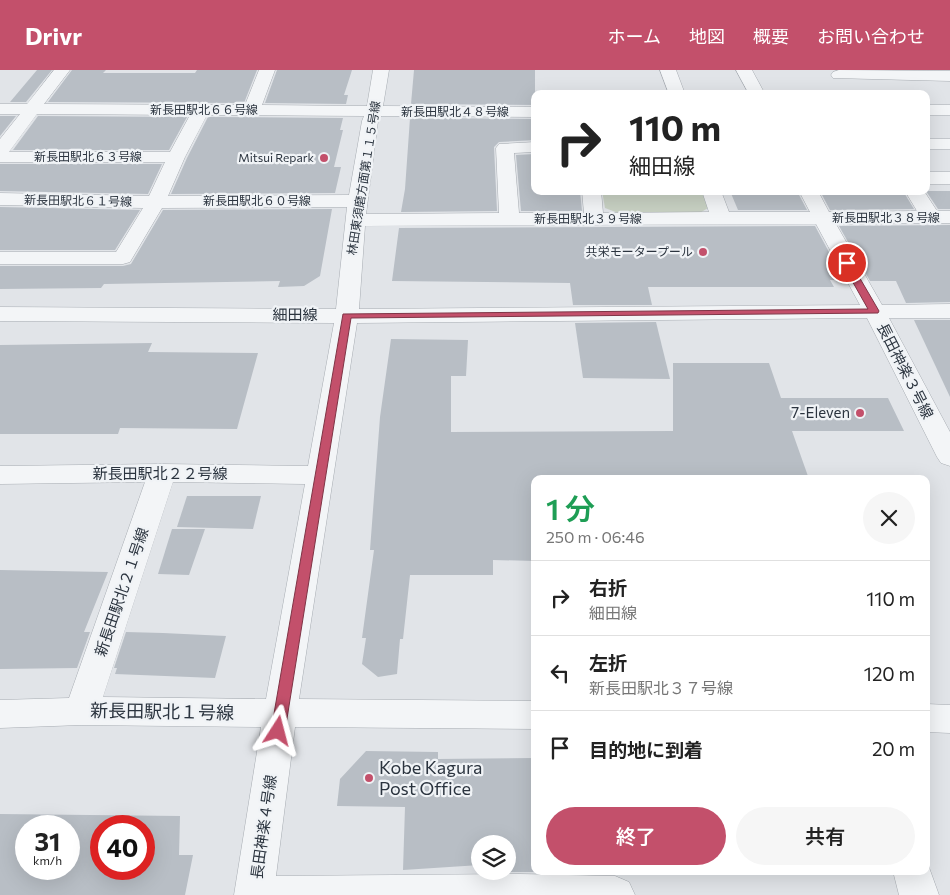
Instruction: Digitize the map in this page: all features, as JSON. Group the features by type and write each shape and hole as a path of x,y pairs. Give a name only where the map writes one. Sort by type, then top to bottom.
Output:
{"street":[{"path":"0,151 62,70"},
{"path":"252,110 266,70"},
{"name":"林田東須磨方面第１１５号線","path":"346,316 356,210 370,121 374,112 381,70"},
{"path":"668,70 676,90"},
{"path":"744,70 755,90"},
{"path":"840,78 950,76"},
{"name":"新長田駅北６６号線","path":"0,109 374,112"},
{"path":"930,110 950,110"},
{"path":"0,258 123,258 156,202 176,157 201,111"},
{"name":"新長田駅北４８号線","path":"374,112 531,112"},
{"path":"930,144 950,144"},
{"path":"509,219 504,148 531,147"},
{"name":"新長田駅北６３号線","path":"0,156 176,157"},
{"path":"930,178 950,178"},
{"path":"591,195 594,219"},
{"path":"713,195 721,218"},
{"name":"長田神楽３号線","path":"810,195 874,311 950,457"},
{"path":"918,195 941,217"},
{"name":"新長田駅北６１号線","path":"0,199 156,202"},
{"name":"新長田駅北６０号線","path":"156,202 356,210"},
{"name":"新長田駅北３９号線","path":"356,210 509,219 821,218"},
{"name":"新長田駅北３８号線","path":"821,218 941,217"},
{"name":"細田線","path":"0,314 346,316 950,311"},
{"name":"長田神楽４号線","path":"254,895 280,714 346,316"},
{"path":"924,407 950,409"},
{"name":"新長田駅北２２号線","path":"0,475 162,473 321,475"},
{"name":"新長田駅北２１号線","path":"81,712 162,473"},
{"name":"新長田駅北１号線","path":"0,714 81,712 531,715"},
{"path":"930,718 950,719"},
{"path":"913,875 919,895"},
{"path":"254,895 615,895"}],"green space":[{"path":"603,195 703,195 708,208 698,214 621,214 605,208"}],"building":[{"path":"37,70 52,70 26,102 10,102"},
{"path":"72,70 106,70 103,73 195,73 197,70 257,70 244,103 48,102"},
{"path":"277,70 352,70 344,95 348,95 346,104 265,103"},
{"path":"414,70 535,70 535,90 531,90 531,105 411,104"},
{"path":"0,116 16,116 0,136"},
{"path":"38,116 187,117 169,150 13,150"},
{"path":"208,117 343,118 340,130 343,130 334,167 341,167 335,193 171,194"},
{"path":"410,118 531,119 531,140 499,142 494,147 497,211 401,212 405,189"},
{"path":"531,154 531,195 580,195 582,211 521,211 516,155"},
{"path":"0,164 162,164 148,194 0,191"},
{"path":"930,191 950,191 950,209 938,209 929,195"},
{"path":"732,195 799,195 807,210 738,210"},
{"path":"822,195 905,195 914,209 830,210"},
{"path":"0,207 140,210 115,250 0,250"},
{"path":"332,209 320,276 304,286 278,287 280,281 104,284 101,288 0,289 0,266 123,266 131,264 163,210"},
{"path":"950,225 950,302 906,303 896,281 870,281 839,226"},
{"path":"815,226 844,280 830,280 834,287 648,287 652,305 573,305 570,283 392,281 399,228"},
{"path":"914,320 950,320 950,397"},
{"path":"656,322 670,379 583,378 575,323"},
{"path":"391,339 468,340 466,376 451,376 451,432 673,431 673,363 769,363 781,398 888,398 904,431 792,431 808,475 531,475 531,561 493,560 493,575 410,575 403,639 400,639 397,674 378,677 362,664 366,638 362,638 374,550 370,550 380,417"},
{"path":"152,343 148,352 258,353 237,429 120,428 118,434 0,434 0,345"},
{"path":"187,496 261,496 253,529 177,527"},
{"path":"172,529 205,529 189,575 158,574"},
{"path":"0,570 108,572 84,632 90,632 77,668 0,669"},
{"path":"126,632 226,636 215,678 115,674 117,668 114,668"},
{"path":"366,751 438,752 438,759 531,758 531,872 516,872 516,835 471,835 471,866 403,870 405,807 337,806 340,779"},
{"path":"0,814 90,815 90,880 155,880 155,816 180,816 179,855 193,855 185,895 0,895"}],"place":[{"name":"Mitsui Repark","path":"324,158"},
{"name":"共栄モータープール","path":"703,252"},
{"name":"7-Eleven","path":"860,413"},
{"name":"Kobe Kagura Post Office","path":"369,778"}],"route":[{"path":"278,731 346,316 874,311 847,263"}]}
